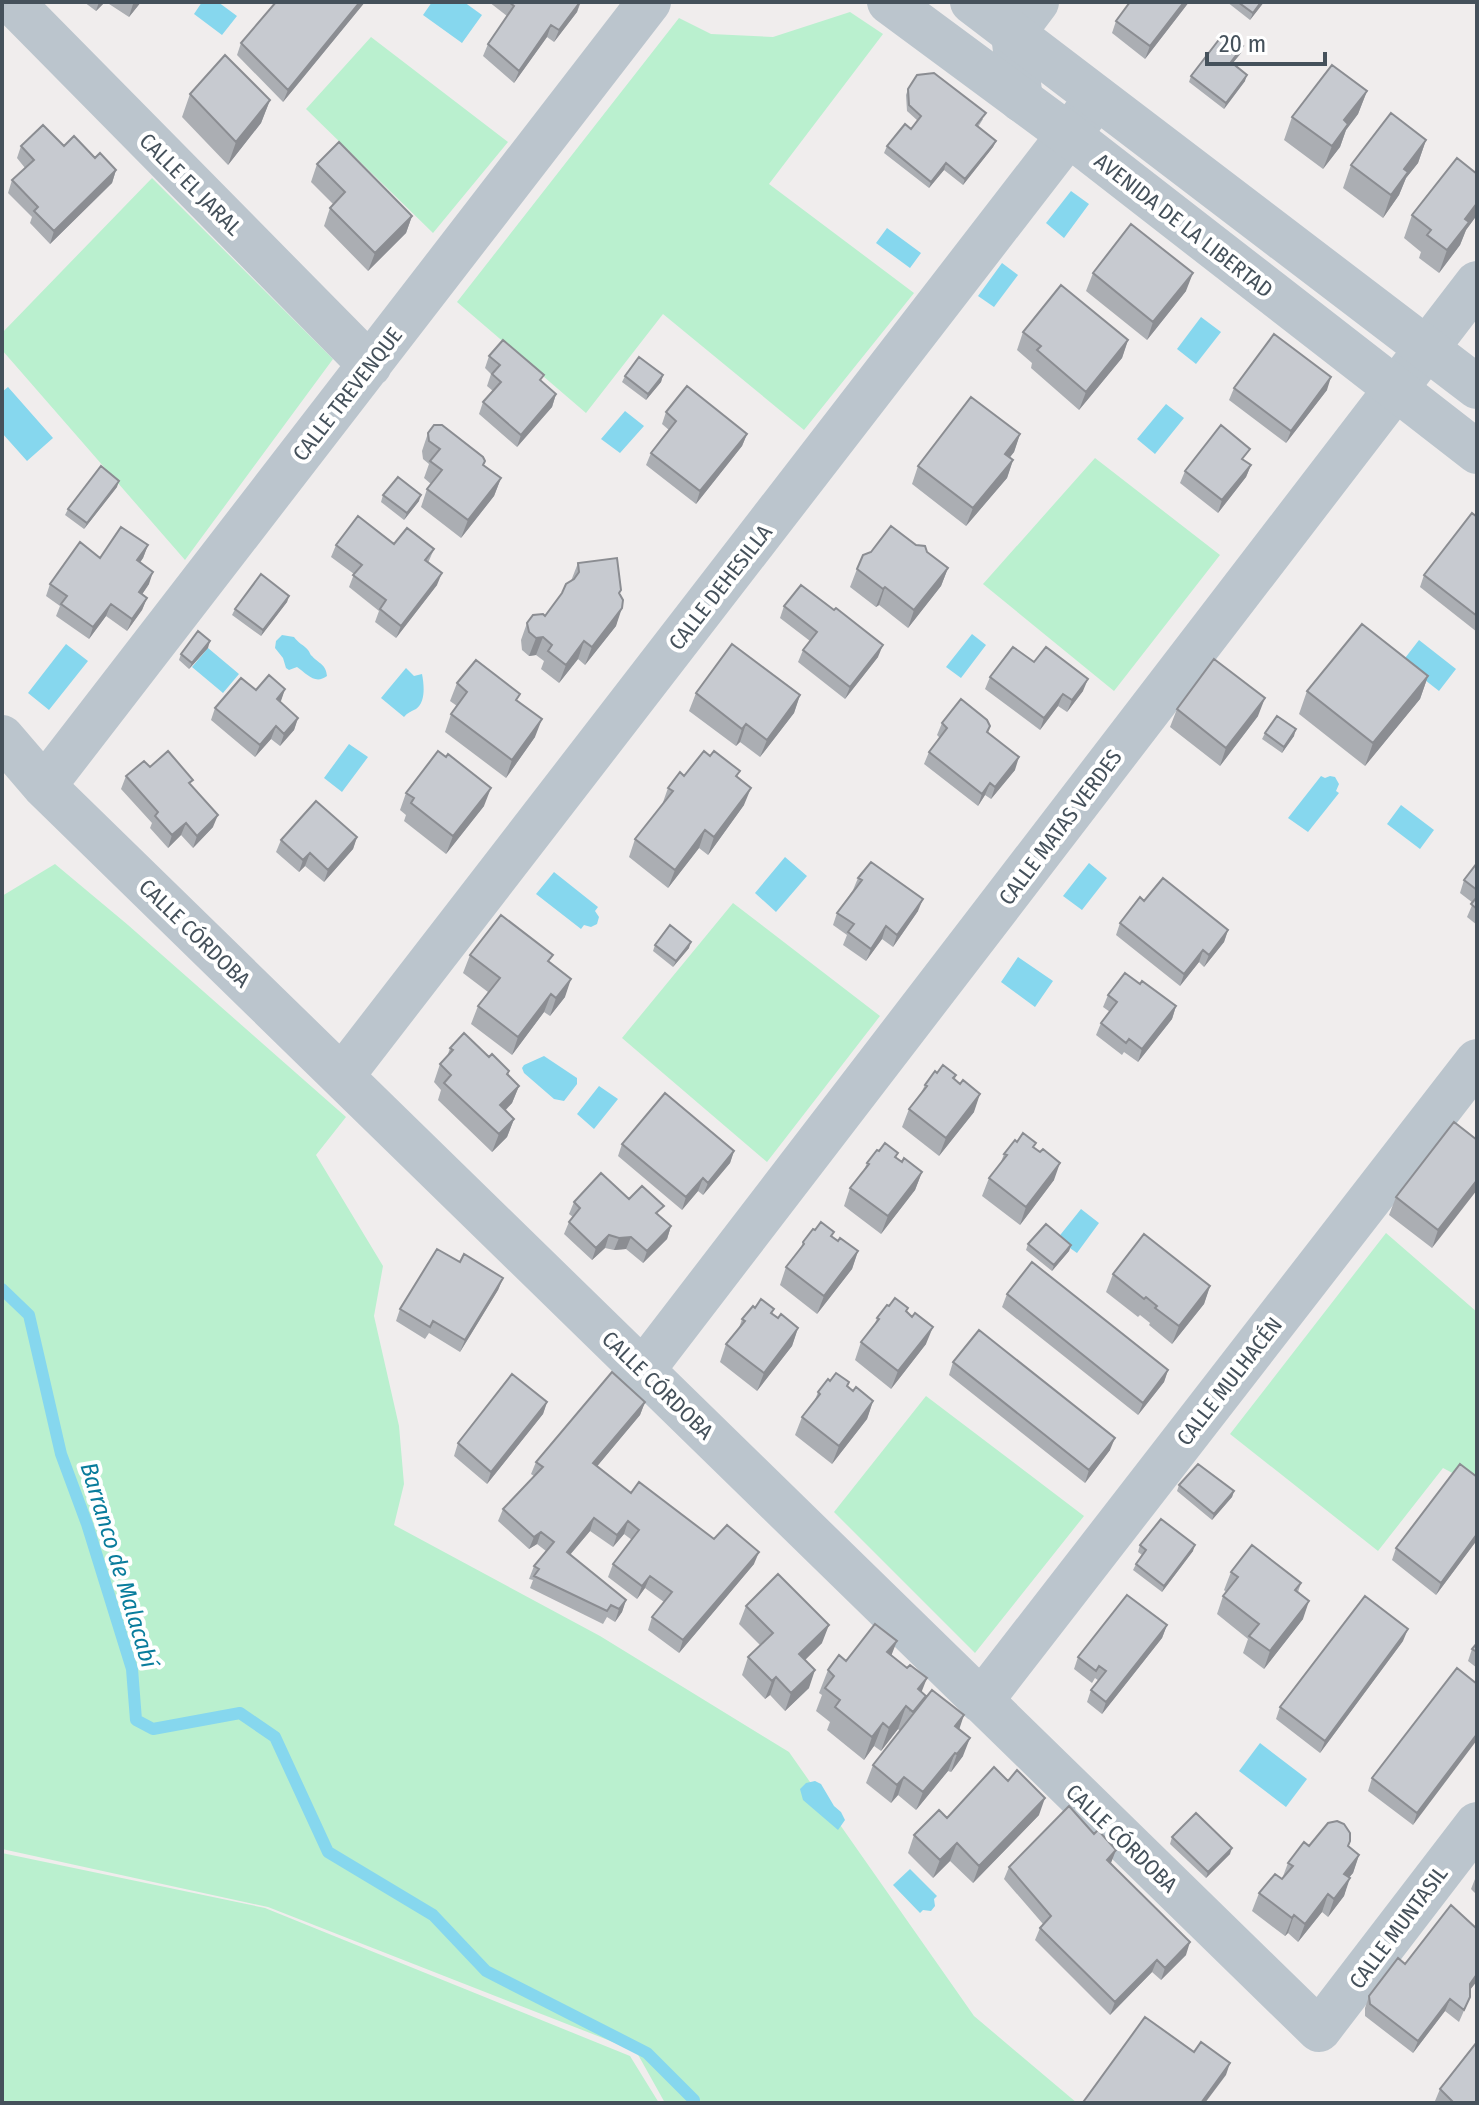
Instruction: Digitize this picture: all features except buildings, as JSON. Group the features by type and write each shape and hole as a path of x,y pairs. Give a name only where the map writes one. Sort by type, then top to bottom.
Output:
{"street":[{"name":"CALLE EL JARAL","path":"12,2 370,365"},
{"name":"CALLE TREVENQUE","path":"44,786 649,2"},
{"name":"AVENIDA DE LA LIBERTAD","path":"889,2 1069,135 1477,452"},
{"path":"972,2 1025,18 1097,98 1477,387"},
{"path":"1021,100 1025,18"},
{"name":"CALLE DEHESILLA","path":"342,1076 1097,98"},
{"name":"CALLE MATAS VERDES","path":"643,1370 1477,283"},
{"name":"CALLE CÓRDOBA","path":"2,737 44,786 1319,2030"},
{"name":"CALLE MULHACÉN","path":"981,1701 1477,1061"},
{"name":"CALLE MUNTASIL","path":"1319,2030 1477,1824"}],"green space":[{"path":"850,12 883,34 769,184 914,293 804,430 663,314 586,413 457,302 679,18 711,34 773,37"},
{"path":"371,37 508,142 433,233 306,109"},
{"path":"152,178 333,359 185,560 2,350 2,333"},
{"path":"1095,458 1220,555 1114,691 983,584"},
{"path":"55,864 346,1117 316,1155 383,1266 374,1316 399,1426 404,1484 394,1525 600,1636 789,1752 974,2016 1077,2103 665,2103 636,2051 268,1907 2,1849 2,896"},
{"path":"733,903 880,1016 767,1162 622,1038"},
{"path":"1386,1233 1477,1312 1477,1486 1443,1468 1378,1551 1230,1434"},
{"path":"926,1396 1084,1516 975,1653 834,1512"},
{"path":"2,1853 265,1908 630,2056 659,2103 2,2103"}],"water":[{"path":"202,2 218,2 237,16 222,35 194,14"},
{"path":"432,2 464,2 482,15 462,43 423,15"},
{"path":"1071,191 1089,204 1064,238 1046,223"},
{"path":"887,228 921,253 910,268 876,243"},
{"path":"1002,263 1018,275 994,307 978,296"},
{"path":"1201,317 1221,332 1196,364 1177,349"},
{"path":"8,387 53,438 27,461 2,433 2,392"},
{"path":"1166,404 1184,418 1155,454 1137,439"},
{"path":"625,411 644,426 620,453 601,439"},
{"path":"972,634 986,645 961,678 946,667"},
{"path":"282,635 294,637 324,667 327,676 315,679 297,667 286,668 275,648 276,641"},
{"path":"1419,640 1456,669 1439,691 1402,662"},
{"path":"66,644 88,661 49,710 28,693"},
{"path":"208,648 239,674 223,693 192,667"},
{"path":"406,668 414,676 422,674 424,693 419,706 404,717 381,698"},
{"path":"349,744 368,757 342,792 324,778"},
{"path":"1321,776 1335,777 1339,784 1336,791 1339,793 1308,832 1288,818"},
{"path":"1401,805 1434,830 1420,849 1387,824"},
{"path":"785,857 807,876 776,912 755,893"},
{"path":"1089,863 1107,878 1082,910 1063,896"},
{"path":"554,872 598,907 595,911 599,917 597,924 591,927 584,925 581,929 536,894"},
{"path":"1018,957 1053,981 1035,1007 1001,982"},
{"path":"544,1056 577,1078 577,1084 564,1101 554,1099 524,1073 524,1065"},
{"path":"599,1086 618,1099 594,1129 577,1114"},
{"path":"1081,1209 1099,1223 1077,1253 1057,1239"},
{"path":"1260,1743 1307,1779 1286,1807 1239,1771"},
{"path":"815,1781 821,1784 845,1820 838,1830 803,1800 800,1789 806,1783"},
{"path":"910,1869 937,1896 931,1911 923,1910 920,1913 893,1885"}],"waterway":[{"name":"Barranco de Malacabí","path":"2,1289 29,1315 61,1454 87,1524 132,1669 136,1720 153,1729 240,1713 275,1737 328,1852 433,1915 486,1971 647,2053 694,2103"}]}
